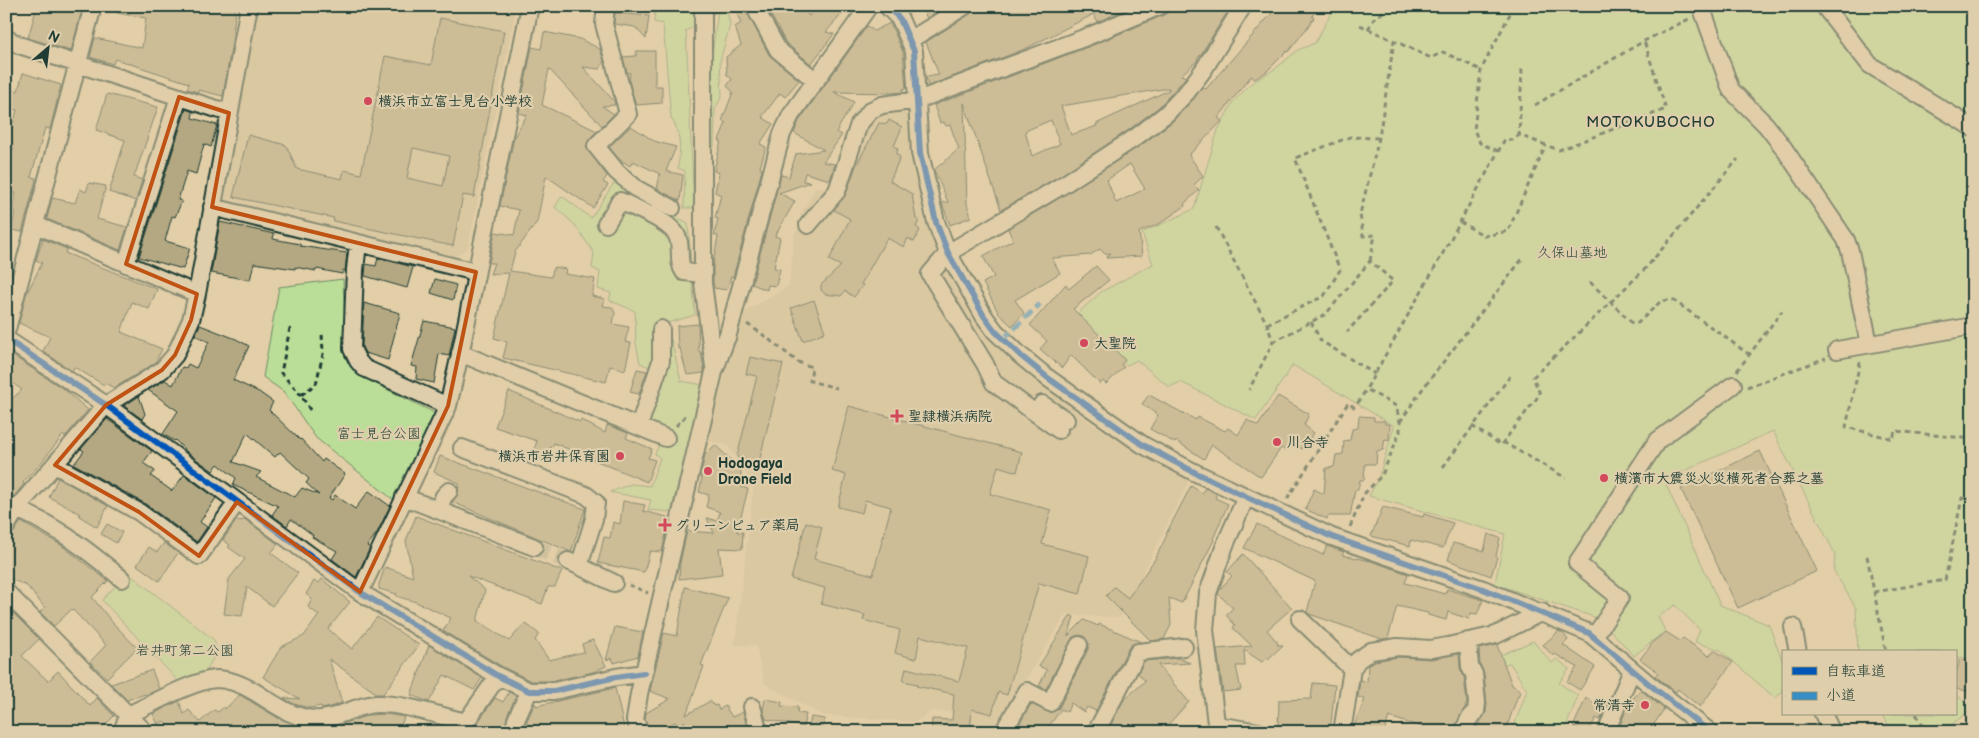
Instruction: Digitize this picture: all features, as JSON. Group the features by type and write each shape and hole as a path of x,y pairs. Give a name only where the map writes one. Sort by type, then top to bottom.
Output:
{"street":[{"path":"6,333 93,6"},
{"path":"6,527 12,506 55,465 106,405 162,370 175,355 192,320 249,6"},
{"path":"360,592 448,406 530,6"},
{"path":"606,6 604,24 628,114 596,146 617,172 637,189 672,208"},
{"path":"754,6 778,50 816,81"},
{"path":"640,732 635,720 644,672 714,372 733,316 782,134 791,115 869,6"},
{"path":"887,6 900,19 914,51 922,171 936,222 948,253 974,300 995,331 1048,378 1143,445 1278,513 1344,541 1483,589 1565,621 1594,637 1710,732"},
{"path":"910,40 965,6"},
{"path":"808,225 837,192 859,124 871,110 882,106 918,100 1089,36 1160,6"},
{"path":"1062,425 985,364 930,274 948,253 1074,178 1136,137 1166,114 1187,92 1204,69 1243,6"},
{"path":"1824,6 1870,65 1973,128"},
{"path":"1702,9 1731,90 1766,125 1783,147 1846,240 1850,250 1866,344"},
{"path":"703,13 699,219 714,372"},
{"path":"6,38 19,45 229,113"},
{"path":"126,264 179,97"},
{"path":"606,224 620,201 642,212 669,226 678,238 680,267 684,272 703,274"},
{"path":"212,207 476,272"},
{"path":"36,225 197,294"},
{"path":"358,243 352,349 358,361 364,368 448,406"},
{"path":"1837,350 1973,326"},
{"path":"640,426 661,362 661,329"},
{"path":"6,339 106,405 360,592 498,676 529,691 554,691 616,676 644,672"},
{"path":"460,353 666,438"},
{"path":"1594,637 1620,598 1577,562 1657,440 1734,386"},
{"path":"462,448 586,495 596,502 594,519 573,564 614,583"},
{"path":"55,465 139,512 199,556 237,502"},
{"path":"438,510 444,496 449,492"},
{"path":"404,497 534,547"},
{"path":"1246,497 1225,545 1208,593 1205,630 1217,728 1259,732"},
{"path":"12,506 51,526 84,547 122,579"},
{"path":"6,592 145,732"},
{"path":"1342,732 1352,669 1358,660 1371,651 1398,647 1431,648 1496,635 1542,612"},
{"path":"1300,619 1352,669"},
{"path":"1792,627 1798,650"},
{"path":"1464,732 1470,717 1476,711 1477,703 1474,674 1470,667 1468,641"},
{"path":"1003,732 1027,691 1050,703 1080,645"},
{"path":"1096,732 1138,652 1184,647"},
{"path":"1606,732 1632,670"},
{"path":"122,732 128,714 199,682 216,679 232,681 249,688 288,712 306,718 319,719 375,704 391,705 463,727 498,676"},
{"path":"514,732 516,720 529,691"},
{"path":"752,706 759,732"},
{"path":"1824,716 1832,732"}],"path":[{"path":"1368,29 1374,19 1391,6"},
{"path":"1498,151 1480,143 1474,130 1481,70 1514,6"},
{"path":"1535,105 1702,9"},
{"path":"1360,25 1431,58 1443,52 1481,70"},
{"path":"1248,390 1273,342 1326,314 1370,261 1375,235 1363,236 1360,214 1379,138 1394,41"},
{"path":"1519,134 1560,150 1666,109 1644,41"},
{"path":"1278,513 1348,404 1354,407 1366,389 1505,139 1513,140 1519,134 1522,69"},
{"path":"1267,324 1324,296 1340,270 1295,158 1350,137 1379,138"},
{"path":"1460,222 1485,236 1508,231 1546,145"},
{"path":"1472,426 1501,445 1540,394 1533,377 1646,268 1738,159"},
{"path":"1216,227 1267,324 1273,342"},
{"path":"1400,422 1421,391 1523,258"},
{"path":"1347,332 1393,281 1370,261"},
{"path":"1590,282 1632,323 1638,323 1661,301 1672,300 1750,354"},
{"path":"1782,311 1737,372 1734,386 1747,387 1825,358 1837,350"},
{"path":"733,316 762,334 798,362 812,366 810,381 837,388"},
{"path":"1311,322 1321,341 1375,374"},
{"path":"290,328 281,373 301,395 310,410"},
{"path":"301,395 316,384 323,354 322,333"},
{"path":"1866,344 1846,427 1893,439 1895,431 1973,440"},
{"path":"1443,467 1511,375"},
{"path":"1344,541 1364,494 1382,475 1400,432 1400,422 1396,406 1366,389"},
{"path":"1503,442 1566,478"},
{"path":"1874,592 1945,580 1962,498 1973,500"},
{"path":"1867,556 1886,650"},
{"path":"614,583 620,582 661,598"},
{"path":"1917,716 1927,732"}],"highlighted area":[{"path":"179,97 229,113 212,207 476,272 448,406 360,592 237,502 199,556 139,512 55,465 106,405 162,370 175,355 191,320 197,294 126,264"}],"shaded area":[{"name":"横浜市立富士見台小学校","path":"255,6 516,6 468,248 452,258 225,203 221,196"},
{"name":"聖隷横浜病院","path":"909,98 914,171 927,224 937,251 959,297 981,330 1019,367 1094,425 1189,480 1120,618 1066,614 1018,691 989,732 978,732 962,712 931,711 916,722 823,715 765,684 756,645 735,645 754,485 727,445 706,440 743,313 789,286 795,234 803,221 800,216 816,187 833,190 852,124"}],"green space":[{"path":"648,6 730,6 727,9 730,25 720,61 722,96 715,109 714,147 709,149 708,83 718,11 686,31 694,208 684,208 685,171 678,168 679,136 671,118 663,24 654,22 655,11 648,8"},
{"name":"久保山墓地","path":"1335,6 1973,6 1973,659 1958,657 1956,662 1956,650 1858,650 1856,608 1834,571 1835,554 1773,431 1664,480 1720,605 1769,625 1782,660 1782,693 1775,698 1720,650 1695,642 1700,630 1675,605 1658,617 1665,631 1634,656 1600,619 1495,584 1505,534 1369,496 1379,477 1394,426 1293,365 1256,420 1181,382 1169,387 1137,360 1127,365 1076,315 1101,292 1153,264 1142,233 1194,209 1218,130 1233,102 1253,82 1275,69 1298,50 1315,43"},
{"path":"616,180 636,196 688,223 695,315 667,323 681,381 703,385 671,512 648,510 651,500 610,492 631,484 650,486 660,458 655,454 665,431 646,422 661,372 640,363 636,343 635,311 609,300 611,293 598,289 600,272 592,268 594,253 575,225 555,207 562,196 591,218"},
{"name":"富士見台公園","path":"343,279 346,357 358,375 437,414 395,501 316,438 284,392 263,377 279,287"},
{"name":"岩井町第二公園","path":"128,573 214,640 217,651 206,671 178,681 102,600"},
{"path":"1533,641 1552,663 1557,659 1569,669 1559,683 1578,696 1564,732 1512,732 1527,690 1510,663 1483,669 1480,664"},
{"path":"1956,695 1973,708 1942,732 1894,732 1882,716 1956,716"}],"building":[{"path":"37,6 83,6 71,51 28,38"},
{"path":"118,6 236,6 223,96 187,89 189,83 115,59 113,64 90,57 95,38 142,48 146,18 117,13"},
{"path":"733,6 744,6 769,55 799,80 785,97 780,93 762,117 773,124 760,144 766,147 760,167 762,170 733,277 731,276 727,290 714,288 713,282 713,265 718,236 714,235 718,219 715,218 721,195 715,192 719,173 714,171 721,141 719,140 726,123 722,121 733,92 727,86 732,79 727,75 726,57 741,45 735,27 741,23"},
{"path":"766,6 801,6 809,16 817,6 849,6 826,32 834,34 811,64 786,43"},
{"path":"920,6 946,6 927,18"},
{"path":"979,6 1134,6 1097,22 1094,14 1025,49 928,86 926,77 939,75 926,42 970,14"},
{"path":"1170,6 1231,6 1198,60 1181,75 1186,77 1159,107 1130,129 1061,175 1001,210 964,103 967,204 971,217 950,225 942,203 948,202 934,170 959,149 950,125 946,126 944,122 940,123 934,105 1093,45 1168,12","holes":["1169,88 1169,90 1096,124 1097,126 1071,135 1061,106","1051,120 1060,144 1032,156 1025,131"]},
{"path":"1278,6 1319,6 1312,16 1314,18 1288,52 1266,72 1255,79 1251,76 1218,118 1222,121 1189,155 1203,176 1194,185 1199,190 1184,204 1185,206 1159,224 1139,232 1142,256 1106,258 1111,253 1105,254 1100,249 1090,255 1052,258 1060,273 1015,300 1024,313 1012,326 999,314 983,283 994,277 983,256 1013,240 1008,229 1071,191 1141,145 1172,122 1203,87 1206,89","holes":["1130,164 1145,189 1116,203 1107,180"]},
{"path":"615,13 649,16 646,39 635,27 614,24"},
{"path":"440,18 504,31 474,197 463,195 453,246 333,221 334,218 233,197 248,135 286,145 297,169 342,179 344,170 361,174 385,56 431,65","holes":["413,148 449,156 443,186 407,178"]},
{"path":"890,23 903,52 906,88 903,89 903,92 893,93 834,92 854,102 836,132 842,135 823,162 835,164 830,180 805,173 803,181 810,182 779,193 795,201 775,236 780,238 774,268 780,269 776,286 768,285 767,290 752,284 781,175 789,177 796,154 824,150 794,133 799,121 867,26 874,31"},
{"path":"544,32 580,39 600,49 604,61 600,69 583,67 614,101 615,105 602,106 614,114 602,126 549,69 542,105 597,131 589,139 586,147 607,176 603,182 608,185 593,208 546,176 537,222 515,252 510,271 551,277 554,267 566,269 565,274 595,279 592,296 605,299 603,306 612,307 615,313 613,324 629,327 625,342 631,343 625,370 610,366 606,382 503,358 507,342 494,338 509,273 490,274 494,263 489,263 495,232 514,235 519,210 500,206 514,137 527,115 519,113 532,47 541,49"},
{"path":"636,51 655,51 655,86 662,86 662,103 636,105 629,81 630,73 627,72 623,57 636,56"},
{"path":"23,73 61,85 50,129 45,128 31,177 36,178 22,232 12,230 15,210 12,210 16,193 9,192 10,184 6,183 14,148 7,146 17,110 6,108 6,89 18,91"},
{"path":"107,94 158,107 134,177 142,180 136,201 109,192 125,140 96,130"},
{"path":"186,109 193,112 192,118 217,125 211,147 204,144 196,174 187,171 178,200 182,201 175,217 172,216 165,241 190,248 183,269 139,257"},
{"path":"889,120 902,127 894,146 898,149 896,154 900,157 890,181 912,194 916,219 919,220 916,227 920,230 914,242 908,238 904,247 887,238 861,284 863,285 854,297 845,291 841,296 825,294 821,290 821,285 841,266 829,260 850,219 834,210 846,194 856,166 879,123 887,124"},
{"path":"631,126 654,141 676,147 666,171 683,175 680,201 657,189 660,174 633,161 630,166 619,159 609,147"},
{"path":"89,183 106,186 97,219 127,227 120,250 47,219 52,198 75,203 80,189 86,192"},
{"path":"220,222 274,234 273,239 300,244 300,246 347,253 345,271 343,270 342,274 317,269 316,271 295,267 295,269 254,263 250,280 211,273"},
{"path":"43,239 67,249 65,253 157,289 149,309 132,302 121,332 162,349 155,363 114,388 105,383 104,385 74,367 72,371 43,351 50,337 19,323 26,295 42,263 36,260"},
{"path":"378,258 413,267 407,288 365,276 366,264 376,266"},
{"path":"1096,266 1109,280 1073,309 1125,360 1121,365 1124,367 1106,384 1103,381 1100,384 1071,355 1062,368 1040,349 1047,341 1030,325 1066,284 1069,289"},
{"path":"435,279 456,285 453,300 431,293"},
{"path":"814,300 825,332 803,341 791,308"},
{"path":"364,303 400,313 388,360 365,353 362,347"},
{"path":"424,321 455,327 449,356 439,354 434,383 416,379 417,367 411,366"},
{"path":"698,324 699,352 701,352 704,373 687,375 680,348 678,349 677,326"},
{"path":"200,325 249,346 233,380 259,392 273,402 269,410 301,439 322,462 324,459 345,474 329,498 332,500 335,495 355,509 369,491 390,506 377,533 367,546 370,548 356,577 332,559 337,551 312,537 313,535 291,519 287,526 272,515 278,506 233,485 236,478 218,464 213,471 189,454 175,440 163,434 178,411 148,390 165,380 173,385 182,367 186,368 188,364 196,368 209,342 195,335","holes":["247,433 275,457 280,452 309,479 306,483 319,495 302,488 295,497 256,477 261,472 233,462"]},
{"path":"13,356 65,390 88,410 65,437 63,435 23,482 24,484 14,496 6,491 6,404 22,390 6,378 6,365"},
{"path":"750,357 783,364 759,462 737,457 757,376 746,374"},
{"path":"637,369 647,371 639,394 630,392"},
{"path":"509,391 580,422 581,420 605,433 607,425 628,433 626,438 652,449 648,458 655,460 647,482 554,443 551,446 546,461 532,456 537,441 495,427"},
{"path":"1149,395 1196,420 1198,417 1225,431 1228,428 1238,435 1247,420 1258,426 1278,396 1309,414 1304,425 1314,433 1302,449 1292,444 1285,450 1281,448 1261,477 1212,445 1204,459 1176,441 1175,443 1150,429 1158,415 1142,404"},
{"path":"139,396 145,414 142,419 124,406"},
{"path":"849,406 1022,452 1017,472 998,466 990,494 1051,510 1042,544 1089,556 1080,594 1039,583 1007,695 998,692 992,714 972,709 970,732 931,732 932,719 952,720 954,694 916,686 917,684 903,681 906,668 959,681 968,648 920,636 916,659 895,653 900,630 863,620 865,615 821,604 825,588 791,579 806,522 822,527 814,559 873,575 891,507 865,500 862,513 838,507 846,475 832,471"},
{"path":"1359,416 1374,417 1374,421 1385,421 1385,424 1390,424 1389,440 1385,439 1383,450 1377,451 1376,464 1365,464 1364,480 1360,480 1358,490 1355,490 1350,516 1328,516 1327,519 1305,509 1314,489 1324,494 1326,468 1334,467 1336,455 1343,454 1344,441 1350,440 1352,429 1358,428"},
{"path":"107,419 152,451 143,463 155,471 151,476 172,491 184,475 216,498 200,522 207,527 197,542 144,503 74,464 84,451 81,449"},
{"path":"715,445 741,469 741,487 748,489 737,532 743,532 742,549 719,548 722,574 679,579 680,563 687,531 714,533 707,518 717,521 720,512 706,507 709,495 699,492 705,455"},
{"path":"1760,451 1817,571 1738,608 1681,489"},
{"path":"440,456 585,509 571,552 452,502 458,494 459,483 434,472"},
{"path":"58,478 108,506 97,527 79,516 80,514 49,497"},
{"path":"1191,486 1202,493 1205,488 1217,494 1215,498 1228,504 1214,540 1182,603 1169,598 1171,625 1164,639 1151,641 1106,596 1114,587 1128,598 1155,559"},
{"path":"623,501 645,505 643,511 667,517 664,529 667,529 662,552 650,551 644,572 598,563 604,537 610,538 613,522 620,524"},
{"path":"1383,507 1423,517 1424,514 1453,523 1443,548 1411,540 1410,546 1371,536"},
{"path":"416,516 562,571 555,587 548,587 542,604 468,576 485,590 477,621 509,641 525,623 539,634 535,640 549,660 584,652 582,644 593,640 606,666 593,672 553,681 531,681 503,667 443,631 451,618 416,602 396,596 397,594 379,589 385,567 413,577 406,541"},
{"path":"246,520 278,544 271,553 298,573 272,606 247,587 242,616 224,614 229,579 245,559 228,547 230,545 223,540 236,521"},
{"path":"21,522 61,545 108,581 92,597 112,622 137,648 107,678 90,662 106,645 72,609 54,626 40,612 45,608 27,586 6,577 6,542"},
{"path":"107,524 122,532 116,543 101,534"},
{"path":"1257,524 1323,555 1327,546 1344,552 1342,555 1371,561 1408,574 1405,583 1445,594 1447,589 1483,600 1477,614 1471,613 1469,619 1448,612 1446,620 1428,615 1428,613 1397,606 1388,638 1382,639 1309,614 1307,612 1315,581 1244,548"},
{"path":"1488,534 1500,538 1491,576 1448,560 1453,543 1484,551"},
{"path":"164,543 178,553 159,581 137,565 149,547 157,552"},
{"path":"1243,554 1292,608 1267,630 1278,643 1277,645 1283,645 1267,660 1262,662 1244,650 1245,666 1236,666 1241,690 1223,692 1217,649 1252,646 1233,628 1235,625 1226,615 1233,608 1218,594 1232,576 1227,572"},
{"path":"322,579 350,602 328,629 352,649 377,617 419,645 383,694 377,694 329,659 342,703 327,708 322,709 321,706 310,708 294,704 283,698 300,699 263,677 281,647 304,636 319,615 308,607 312,599 306,594 314,581 319,583"},
{"path":"685,587 728,598 701,665 704,666 686,715 710,701 714,706 717,705 719,710 725,706 732,717 743,712 747,727 740,732 690,732 684,721 681,728 675,722 655,732 650,732 645,719 646,713 670,699 650,691 664,633 677,636"},
{"path":"6,606 39,639 22,656 48,681 58,671 90,706 97,698 114,716 98,732 6,732"},
{"path":"1071,615 1074,617 1068,636 1084,620 1098,626 1099,624 1141,642 1129,647 1096,711 1087,707 1084,712 1071,703 1067,712 1061,709 1045,732 1015,732 1031,704 1050,713 1059,708 1088,649 1089,644 1084,636 1073,637 1046,689 1039,686 1047,670 1039,666"},
{"path":"615,627 643,632 638,656 614,663 612,658 606,660"},
{"path":"1559,631 1568,640 1563,645 1595,667 1580,690 1567,682 1577,667 1555,654 1553,656 1543,645"},
{"path":"1666,632 1680,641 1683,638 1709,656 1714,650 1733,662 1700,707 1678,689 1676,692 1655,676 1658,672 1640,659 1655,640"},
{"path":"429,645 482,678 474,690 444,675 429,702 411,695"},
{"path":"1497,645 1512,685 1521,691 1505,732 1474,732 1486,713 1487,704 1479,649"},
{"path":"1459,654 1467,703 1453,732 1438,732 1389,717 1384,732 1363,732 1353,729 1365,699 1358,697 1360,680 1367,682 1368,665 1375,661 1398,657 1431,659"},
{"path":"1178,658 1190,663 1158,665 1189,702 1161,732 1107,732 1123,701 1145,681 1138,673 1144,661"},
{"path":"1960,659 1973,663 1973,677 1969,691 1956,689 1956,673"},
{"path":"152,670 159,689 146,695 127,700 111,684"},
{"path":"1313,683 1335,685 1330,732 1307,732 1307,729 1278,728 1279,700 1311,699"},
{"path":"615,688 625,732 524,732 535,703 536,706"},
{"path":"1641,690 1664,709 1649,732 1619,732 1618,730 1629,703"},
{"path":"509,692 516,696 507,716 504,732 471,732 495,698 503,702"},
{"path":"240,695 278,718 303,727 306,732 174,732 164,721 158,724 153,714 179,701 184,714 189,710 200,722 214,710 218,712 224,707 225,709"},
{"path":"1586,698 1605,709 1600,720 1596,718 1588,732 1573,727"},
{"path":"765,699 782,702 781,706 798,707 797,713 806,714 803,727 766,719 763,710"},
{"path":"386,714 404,717 399,732 335,732 332,727 370,715"},
{"path":"811,717 825,719 822,732 808,732"}],"tunnel":[{"path":"534,547 568,561"}],"marked path":[{"path":"1003,339 1040,304"}],"cycle path":[{"path":"887,6 900,19 914,51 920,153 936,222 948,253 984,316 995,331 1021,356 1048,378 1143,445 1194,472 1332,537 1483,589 1589,633 1710,732"},
{"path":"6,339 106,405 360,592 498,676 529,691 554,691 616,677 644,673"}],"place":[{"name":"横浜市立富士見台小学校","path":"368,101"},
{"name":"大聖院","path":"1084,343"},
{"name":"聖隷横浜病院","path":"897,416"},
{"name":"川合寺","path":"1277,442"},
{"name":"横浜市岩井保育園","path":"620,456"},
{"name":"Hodogaya Drone Field","path":"708,471"},
{"name":"横濱市大震災火災横死者合葬之墓","path":"1604,478"},
{"name":"グリーンピュア薬局","path":"665,525"},
{"name":"常清寺","path":"1645,705"}],"district":[{"name":"MOTOKUBOCHO","path":"1651,122"}]}
